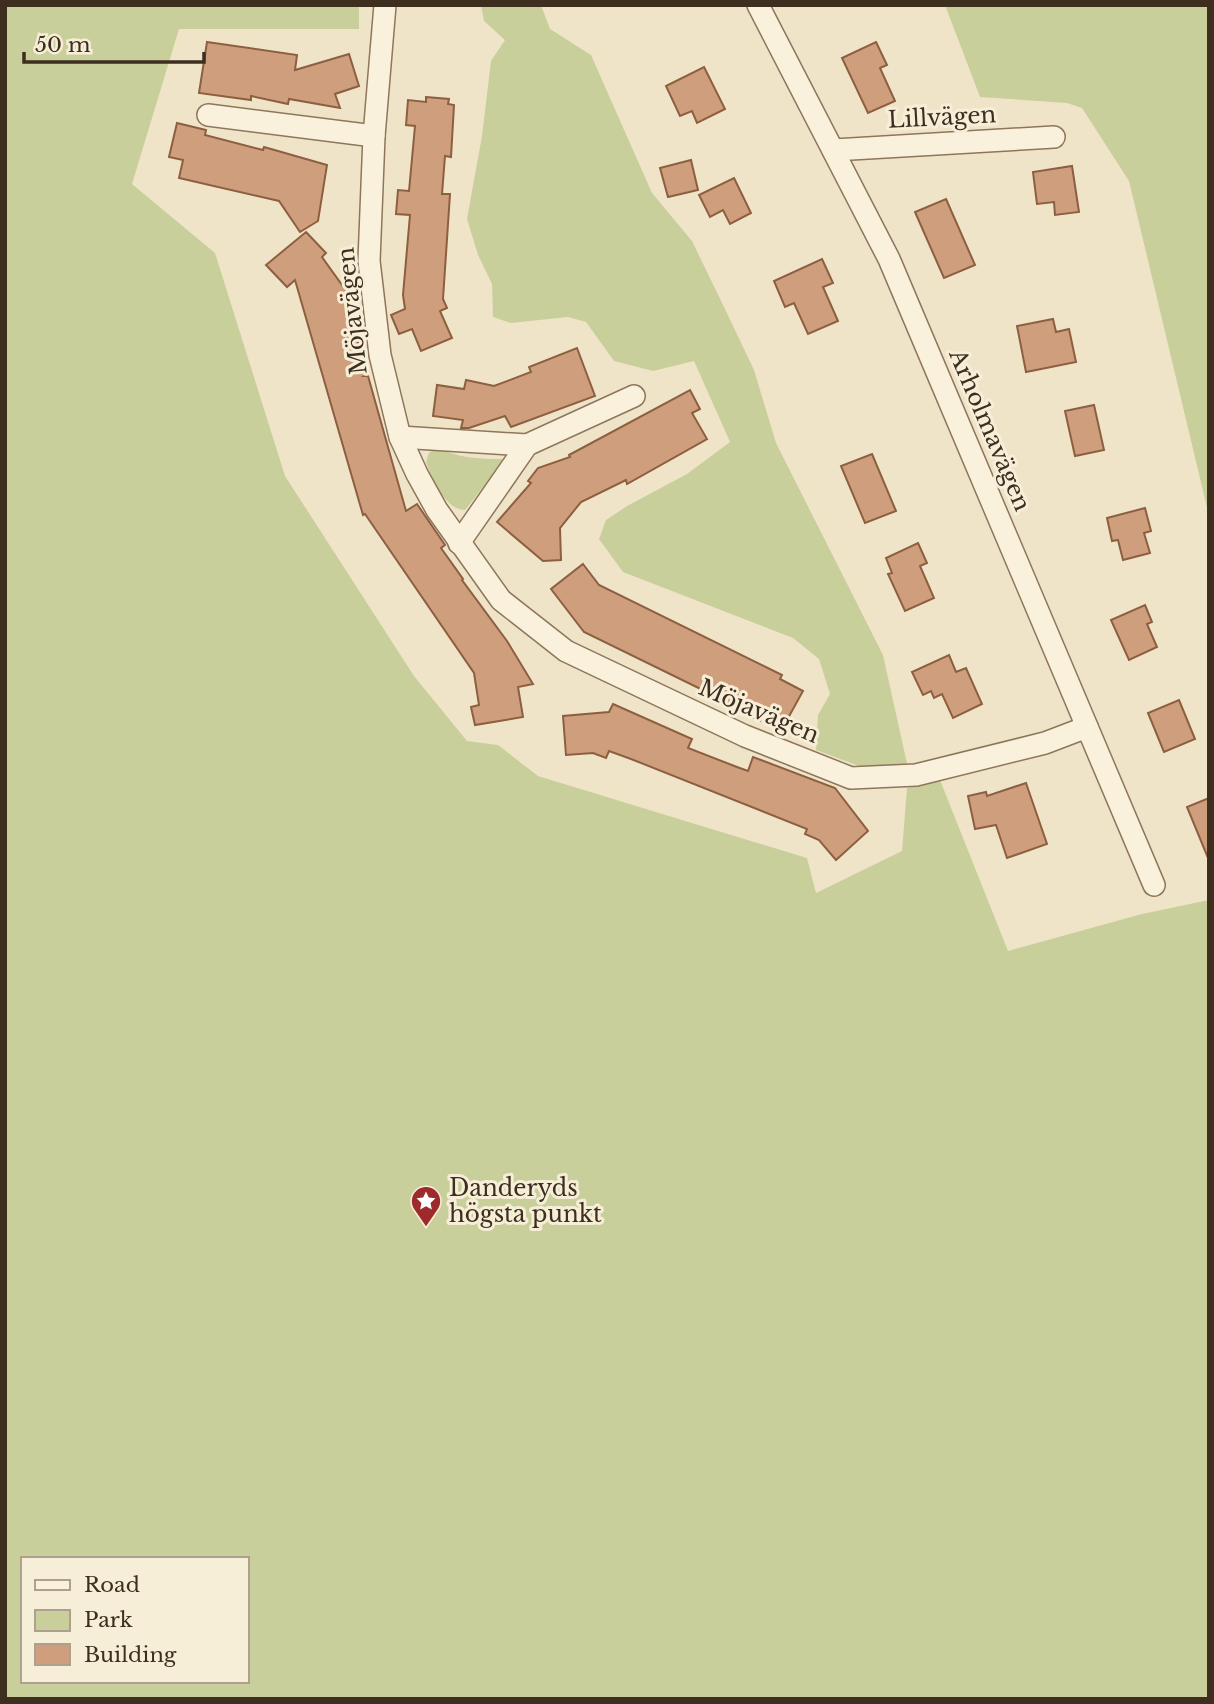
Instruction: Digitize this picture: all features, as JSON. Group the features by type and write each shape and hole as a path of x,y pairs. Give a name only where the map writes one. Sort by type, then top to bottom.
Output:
{"street":[{"name":"Möjavägen","path":"385,5 374,136 369,261 380,355 400,437 437,510 501,600 566,651 745,736 851,778 916,775 1045,743 1087,727"},
{"name":"Arholmavägen","path":"758,5 888,259 1154,885"},
{"path":"208,115 374,136"},
{"name":"Lillvägen","path":"834,150 1054,138"},
{"path":"400,437 527,445 634,396"},
{"path":"459,544 527,445"}],"green space":[{"path":"5,5 359,5 359,29 179,29 132,184 215,253 285,476 414,676 467,741 498,745 538,776 807,858 816,893 902,851 907,788 940,780 1008,951 1142,914 1209,900 1209,1699 5,1699"},
{"path":"481,5 541,5 550,29 591,55 652,193 692,241 754,370 776,443 883,655 908,768 864,768 816,750 818,715 830,694 819,659 793,638 623,572 599,539 606,520 687,474 730,442 694,361 653,371 614,361 586,322 568,317 511,323 493,317 492,284 478,255 467,219 482,136 491,61 505,40 484,21"},
{"path":"945,5 1209,5 1209,516 1129,181 1082,108 1067,103 980,97"},
{"path":"437,447 460,456 502,459 502,463 465,510 458,509 445,499 432,476 426,462 429,453"}],"building":[{"path":"207,42 297,55 295,70 349,54 359,86 335,94 340,108 289,99 288,104 251,96 251,100 199,93"},
{"path":"876,42 887,65 880,68 895,101 868,113 842,58"},
{"path":"704,67 725,109 697,123 692,111 680,116 666,86"},
{"path":"426,97 449,99 448,104 454,105 451,157 445,156 442,194 450,194 443,299 447,308 440,311 452,338 421,351 412,329 399,334 391,315 405,309 403,295 410,215 396,214 398,190 409,191 415,126 406,125 408,100 426,102"},
{"path":"177,123 206,130 205,135 263,150 264,147 327,165 318,221 300,232 279,201 179,178 183,160 169,157"},
{"path":"691,160 698,190 668,197 660,168"},
{"path":"1072,166 1079,212 1055,215 1054,202 1037,204 1033,172"},
{"path":"734,178 751,213 730,224 723,210 710,217 699,195"},
{"path":"946,199 975,265 944,278 915,212"},
{"path":"306,232 326,253 322,257 347,292 360,334 356,335 367,374 364,376 368,376 406,511 417,504 445,545 441,548 507,641 533,684 518,687 523,717 475,725 471,707 479,705 474,673 365,514 363,515 295,280 287,287 266,265"},
{"path":"822,259 833,283 823,287 838,321 808,334 794,303 785,307 774,281"},
{"path":"1053,319 1056,332 1069,329 1076,362 1026,372 1017,326"},
{"path":"577,348 595,396 511,427 505,416 469,428 461,428 463,420 433,416 437,385 464,389 466,380 494,386 531,372 529,367"},
{"path":"690,390 700,409 692,413 707,439 627,484 626,480 581,502 560,528 561,560 543,561 497,522 531,483 528,481 538,468 570,457 569,455"},
{"path":"1094,405 1104,450 1075,456 1065,411"},
{"path":"872,454 896,511 865,523 841,466"},
{"path":"1145,508 1151,531 1144,533 1150,553 1123,560 1118,540 1112,541 1107,518"},
{"path":"918,543 927,563 920,566 934,598 905,611 888,574 892,573 886,558"},
{"path":"583,564 599,585 782,675 780,679 803,691 787,720 766,709 760,721 584,632 551,589"},
{"path":"1145,605 1152,622 1147,624 1157,647 1129,660 1111,620"},
{"path":"949,655 956,672 966,668 982,704 953,718 942,694 934,698 931,691 923,695 912,672"},
{"path":"1179,700 1195,739 1164,752 1148,713"},
{"path":"613,704 692,739 688,748 737,767 748,771 753,757 835,788 868,831 836,860 819,840 805,834 807,829 631,759 609,751 606,758 593,753 566,755 563,716 609,712"},
{"path":"1026,783 1047,844 1007,858 996,825 975,829 968,796 986,792 987,796"},
{"path":"1209,798 1209,858 1208,858 1187,807"}],"place":[{"name":"Danderyds högsta punkt","path":"426,1228"}]}
